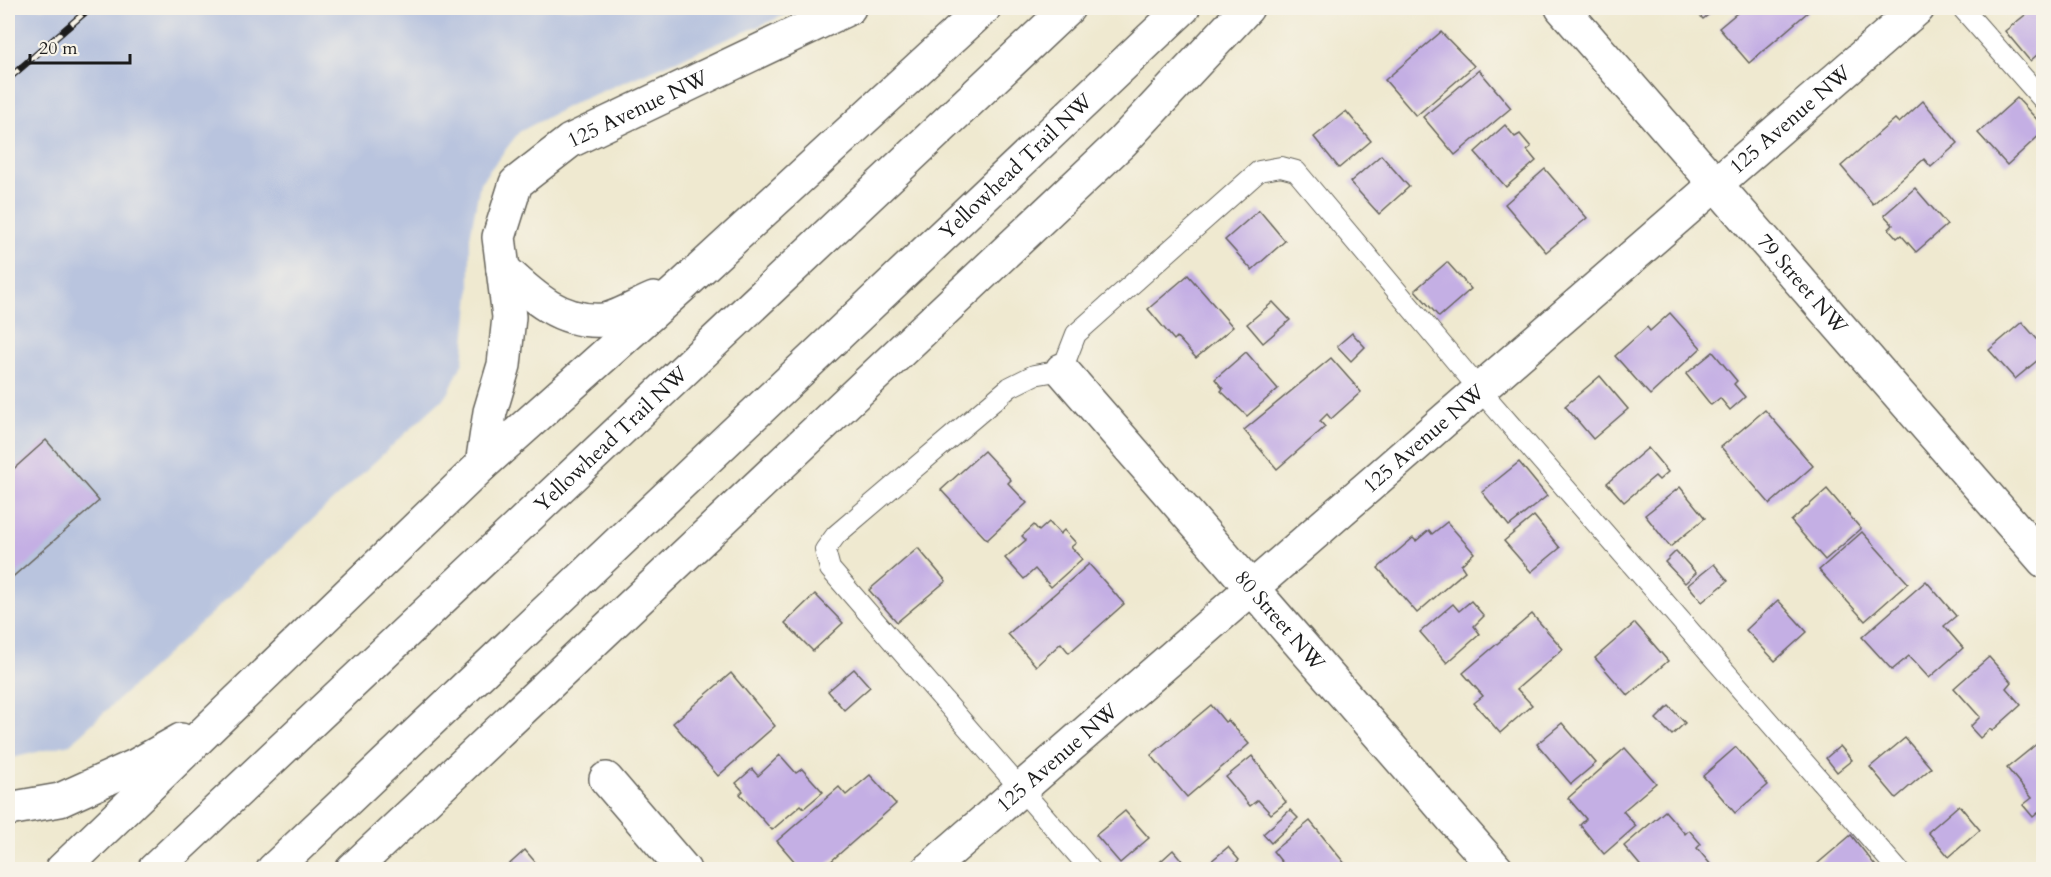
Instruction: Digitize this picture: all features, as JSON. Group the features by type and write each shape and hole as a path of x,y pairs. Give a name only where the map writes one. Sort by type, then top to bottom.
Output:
{"main road":[{"name":"125 Avenue NW","path":"482,465 490,412 504,365 509,317 499,237 516,183 570,141 849,8"},
{"path":"62,870 84,862 226,714 482,465 681,287 984,8"},
{"name":"Yellowhead Trail NW","path":"154,870 1068,8"},
{"name":"Yellowhead Trail NW","path":"273,870 1183,8"},
{"path":"352,870 1122,142 1247,8"},
{"name":"79 Street NW","path":"1562,8 2043,561"},
{"name":"125 Avenue NW","path":"928,870 1918,8"},
{"path":"503,269 534,298 560,314 604,320 681,287"},
{"name":"80 Street NW","path":"1062,370 1497,870"},
{"path":"8,809 60,800 135,766 226,714"},
{"path":"606,779 684,870"}],"lane":[{"path":"1962,8 2043,101"},
{"path":"1091,870 830,569 825,550 836,535 1010,387 1034,375 1062,370 1076,334 1259,171 1281,167 1296,171 1480,390 1898,870"}],"shaded area":[{"path":"8,8 802,8 576,102 519,132 480,183 470,237 470,294 463,362 448,394 70,744 8,759"}],"building":[{"path":"1693,8 1717,8 1703,19"},
{"path":"1743,8 1805,8 1808,12 1749,63 1719,28"},
{"path":"2034,8 2044,8 2044,49 2030,61 2005,31"},
{"path":"1441,32 1474,66 1416,116 1385,80"},
{"path":"1479,70 1511,108 1455,155 1423,117"},
{"path":"2017,98 2044,127 2044,131 2007,165 1978,133"},
{"path":"1923,101 1958,143 1931,167 1924,159 1873,204 1841,166 1895,119 1899,123"},
{"path":"1346,111 1371,141 1339,168 1314,137"},
{"path":"1505,125 1515,137 1520,134 1531,147 1527,150 1536,161 1506,187 1475,152"},
{"path":"1381,155 1409,187 1379,214 1350,182"},
{"path":"1545,169 1587,218 1546,252 1505,204"},
{"path":"1915,188 1947,225 1916,252 1901,235 1897,238 1889,229 1893,225 1884,215"},
{"path":"1259,210 1285,241 1252,270 1225,240"},
{"path":"1447,262 1471,289 1439,317 1415,290"},
{"path":"1188,275 1233,327 1196,358 1177,337 1174,340 1148,309"},
{"path":"1273,302 1290,320 1263,343 1247,324"},
{"path":"1670,313 1701,348 1650,395 1615,356 1647,327 1650,331"},
{"path":"2022,322 2044,347 2044,355 2015,379 1989,350"},
{"path":"1352,333 1365,347 1351,361 1337,346"},
{"path":"1246,352 1278,389 1247,416 1221,391 1223,389 1215,379"},
{"path":"1713,352 1737,381 1734,384 1745,397 1730,410 1720,398 1711,405 1686,374"},
{"path":"1331,358 1361,392 1331,419 1327,414 1320,421 1325,427 1277,469 1244,430"},
{"path":"1600,376 1628,409 1593,439 1565,406"},
{"path":"1765,410 1813,466 1770,504 1721,447"},
{"path":"46,440 99,501 8,581 8,474"},
{"path":"1648,448 1668,472 1659,480 1655,476 1624,502 1607,483"},
{"path":"984,451 1011,480 1008,483 1027,503 987,540 941,490"},
{"path":"1519,462 1547,496 1509,526 1482,492"},
{"path":"1680,487 1705,518 1670,547 1645,515"},
{"path":"1827,489 1861,529 1825,560 1791,521"},
{"path":"1534,516 1560,548 1531,572 1504,541"},
{"path":"1049,522 1060,534 1064,530 1076,543 1071,547 1082,559 1051,587 1035,569 1024,579 1005,558 1026,540 1022,536 1034,525 1039,531"},
{"path":"1447,522 1474,553 1461,565 1465,571 1417,613 1378,568 1413,538 1416,541 1429,530 1432,534"},
{"path":"1862,532 1908,583 1865,621 1819,570"},
{"path":"918,548 946,581 897,622 869,590"},
{"path":"1676,551 1696,573 1685,583 1665,562"},
{"path":"1089,564 1124,604 1069,653 1061,643 1036,666 1008,634"},
{"path":"1714,564 1728,581 1702,602 1688,585"},
{"path":"1926,581 1956,616 1944,626 1963,648 1929,678 1909,656 1892,670 1862,637"},
{"path":"815,594 843,623 813,651 785,623"},
{"path":"1778,600 1807,632 1775,661 1746,630"},
{"path":"1471,601 1484,616 1474,626 1480,634 1447,663 1420,632 1453,604 1459,611"},
{"path":"1532,614 1563,649 1517,689 1532,705 1500,733 1474,703 1483,696 1463,673"},
{"path":"1635,623 1668,661 1628,696 1595,658"},
{"path":"1989,657 2011,682 2006,688 2021,705 1992,731 1990,729 1980,738 1970,727 1980,717 1954,688"},
{"path":"854,669 870,687 844,710 828,691"},
{"path":"731,673 775,726 718,776 673,723"},
{"path":"1211,705 1225,722 1228,720 1249,744 1187,797 1151,755"},
{"path":"1669,706 1685,723 1672,735 1656,719"},
{"path":"1562,723 1596,763 1571,784 1537,744"},
{"path":"1905,738 1931,768 1896,798 1870,767"},
{"path":"2044,738 2044,808 2033,817 2023,805 2032,798 2007,768"},
{"path":"1840,746 1852,760 1837,772 1826,758"},
{"path":"1736,747 1768,785 1735,813 1703,776"},
{"path":"1625,748 1656,783 1623,811 1636,826 1604,854 1580,825 1586,819 1568,798"},
{"path":"780,755 796,773 802,769 823,792 804,808 801,805 772,830 740,794 743,791 736,783 752,769 758,776"},
{"path":"1252,756 1286,802 1271,814 1258,800 1250,806 1226,777"},
{"path":"870,775 896,804 821,870 802,870 777,841 839,787 846,795"},
{"path":"1959,805 1980,830 1949,857 1928,832"},
{"path":"1290,810 1298,818 1271,843 1263,834"},
{"path":"1125,811 1149,838 1120,863 1096,835"},
{"path":"1665,811 1685,834 1689,830 1701,844 1697,848 1711,865 1705,870 1644,870 1624,846"},
{"path":"1310,821 1346,865 1341,870 1288,870 1273,851"},
{"path":"1851,835 1879,870 1822,870 1817,864"},
{"path":"1228,847 1239,860 1227,870 1214,870 1209,863"},
{"path":"525,850 542,870 503,870"},
{"path":"1173,850 1190,870 1151,870"}],"railway":[{"path":"8,79 90,8"}]}
